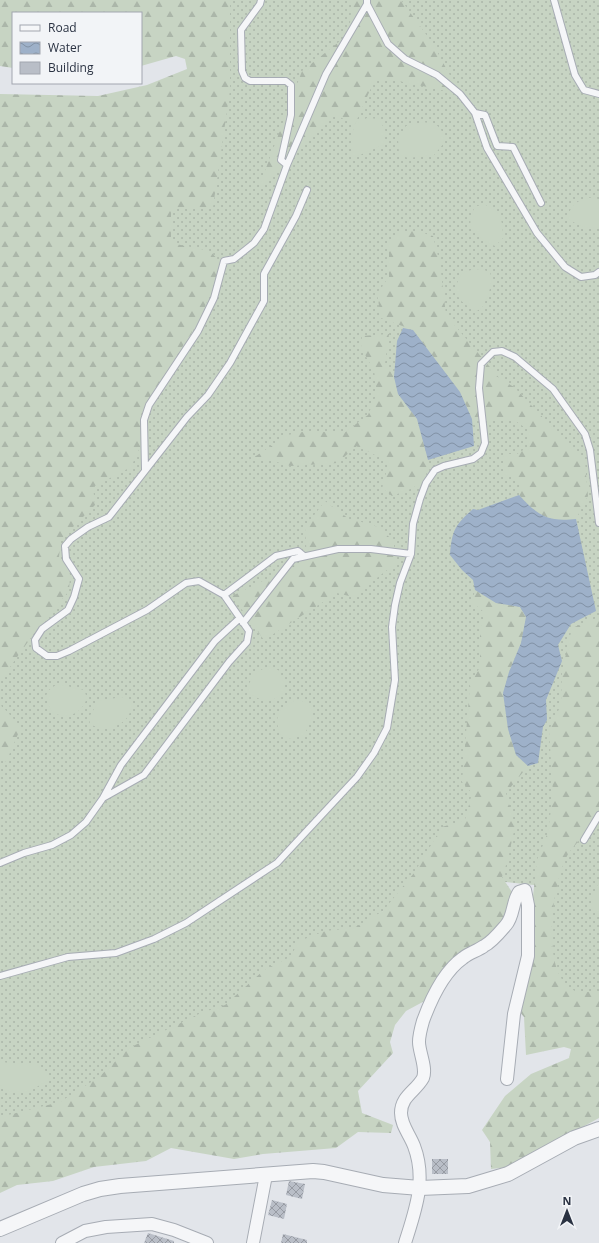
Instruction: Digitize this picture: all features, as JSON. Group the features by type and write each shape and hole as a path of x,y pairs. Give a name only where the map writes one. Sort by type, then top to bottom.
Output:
{"street":[{"path":"405,1243 418,1202 420,1188 418,1159 414,1146 402,1122 401,1113 402,1104 408,1093 423,1077 424,1070 419,1041 423,1021 449,971 462,958 484,946 507,924 514,909 515,898 519,892 525,890 528,905 528,956 514,1014 507,1079"},
{"path":"0,1229 83,1194 100,1189 266,1175 324,1172 383,1185 420,1188 468,1186 508,1174 574,1138 599,1129"},
{"path":"253,1243 266,1175"},
{"path":"62,1243 85,1231 106,1227 152,1224 174,1230 207,1243"}],"lane":[{"path":"260,0 260,4 241,30 242,71 245,78 250,81 286,81 291,85 291,115 281,160 287,165"},
{"path":"554,0 575,75 584,90 599,94"},
{"path":"145,471 144,420 149,405 198,331 214,298 224,261 234,259 254,243 264,229 287,165 326,74 367,2"},
{"path":"367,2 388,44 405,59 436,75 460,94 475,113 487,148 537,233 565,267 581,277 595,275 599,272"},
{"path":"475,113 485,116 498,146 513,147 541,203"},
{"path":"103,798 144,775 229,662 247,642 249,631 224,595 200,582 186,583 147,610 70,651 57,656 46,656 36,648 35,640 42,629 68,610 79,579 66,559 65,546 71,539 88,527 110,517 187,417 208,394 230,363 264,301 264,274 296,216 307,190"},
{"path":"0,976 68,957 116,953 154,939 186,923 277,863 357,776 374,753 387,728 395,680 393,620 400,583 411,554 413,524 426,483 435,470 444,466 473,459 481,453 485,443 479,388 481,364 493,352 502,351 515,357 553,389 585,434 590,450 599,523"},
{"path":"0,863 24,853 52,846 71,836 86,822 103,798 121,765 215,641 242,621 293,559 338,549 371,549 411,554"},
{"path":"224,595 276,556 298,551 304,556"},
{"path":"584,840 599,814"}],"green space":[{"path":"0,0 230,0 230,90 213,207 171,209 171,243 210,251 221,263 201,318 157,386 140,416 141,445 131,467 93,487 95,505 61,539 59,557 70,574 69,591 40,625 0,681 0,94 98,96 147,85 187,69 185,59 176,56 142,66 142,12 12,12 12,68 0,66"},
{"path":"193,0 599,0 599,1006 548,976 543,886 439,875 60,1121 0,1133 0,615 211,81"},
{"path":"352,0 401,0 433,44 460,94 404,82 375,79 355,124 335,115 259,187 302,71 349,34"},
{"path":"367,118 379,119 386,132 383,145 353,158 351,141 355,124"},
{"path":"423,122 436,125 441,129 444,143 434,155 408,158 399,154 398,138 406,126"},
{"path":"595,197 599,200 599,227 591,228 583,226 569,219 571,209 576,203"},
{"path":"483,204 494,209 500,217 503,238 495,246 477,235 471,226 470,221 475,207"},
{"path":"402,231 416,231 433,236 440,264 446,315 500,379 514,387 585,462 588,496 576,519 566,520 551,518 538,513 519,495 519,480 503,474 504,454 517,454 528,447 528,430 513,419 472,419 460,392 413,330 381,318 377,293 389,277 389,243"},
{"path":"481,269 490,272 491,286 482,308 475,312 460,300 455,290 463,274 470,270"},
{"path":"389,334 385,363 394,377 398,394 417,419 428,460 426,477 413,488 392,496 382,488 389,462 357,446 337,463 291,466 266,459 250,460 288,435 307,431 344,433 368,415 377,393 374,370 361,348 362,336"},
{"path":"325,501 349,519 374,525 393,540 397,562 353,597 337,593 264,640 232,596 307,559 305,527"},
{"path":"475,590 496,603 520,607 526,617 521,643 509,672 503,693 508,729 516,755 528,766 506,793 515,826 508,859 502,877 514,895 506,923 462,957 432,997 406,1011 395,1025 390,1042 393,1053 358,1091 362,1113 393,1125 391,1133 358,1132 336,1148 263,1154 234,1159 171,1148 146,1161 94,1167 53,1181 17,1185 0,1193 0,1117 60,1102 99,1077 129,1048 201,1013 225,1005 264,970 292,956 297,942 325,931 354,928 383,911 414,873 442,827 465,820 472,793 462,782 470,685 480,667 480,629 485,613 472,602"},
{"path":"599,617 599,807 584,834 566,858 556,889 552,929 556,968 564,982 577,992 599,991 599,1118 509,1167 491,1169 490,1142 482,1130 505,1096 531,1074 569,1058 571,1049 564,1047 526,1055 524,1017 519,1011 533,958 533,896 537,860 548,832 553,794 549,730 561,705 562,671 572,628"},
{"path":"269,666 280,671 285,688 276,698 268,701 258,699 248,692 248,687 254,676"},
{"path":"58,684 84,690 87,698 85,703 82,708 74,714 54,714 48,705 46,697 47,693"},
{"path":"122,697 131,701 131,709 124,721 118,725 104,728 90,724 89,717 99,701"},
{"path":"297,699 308,705 312,714 304,735 290,739 281,735 277,723 279,713 282,709"},
{"path":"0,704 21,727 6,762 0,758"},
{"path":"599,882 599,912 597,913 591,908 591,899"},
{"path":"0,1062 36,1065 45,1070 48,1080 24,1092 12,1092 0,1085"}],"water":[{"path":"403,328 413,330 460,392 472,419 474,446 428,460 417,419 398,394 394,377 397,341"},
{"path":"519,495 532,508 544,516 566,520 576,519 596,611 571,624 558,645 562,661 546,700 547,720 543,727 538,763 528,766 516,755 508,729 503,693 509,672 521,643 526,617 520,607 496,603 475,590 473,580 462,570 450,555 453,534 458,524 473,509 478,510"}],"building":[{"path":"432,1159 448,1159 448,1174 432,1174"},
{"path":"289,1181 305,1184 302,1199 286,1195"},
{"path":"272,1200 287,1204 284,1219 268,1215"},
{"path":"148,1233 174,1241 174,1243 144,1243"},
{"path":"283,1234 307,1240 307,1243 281,1243"}]}
